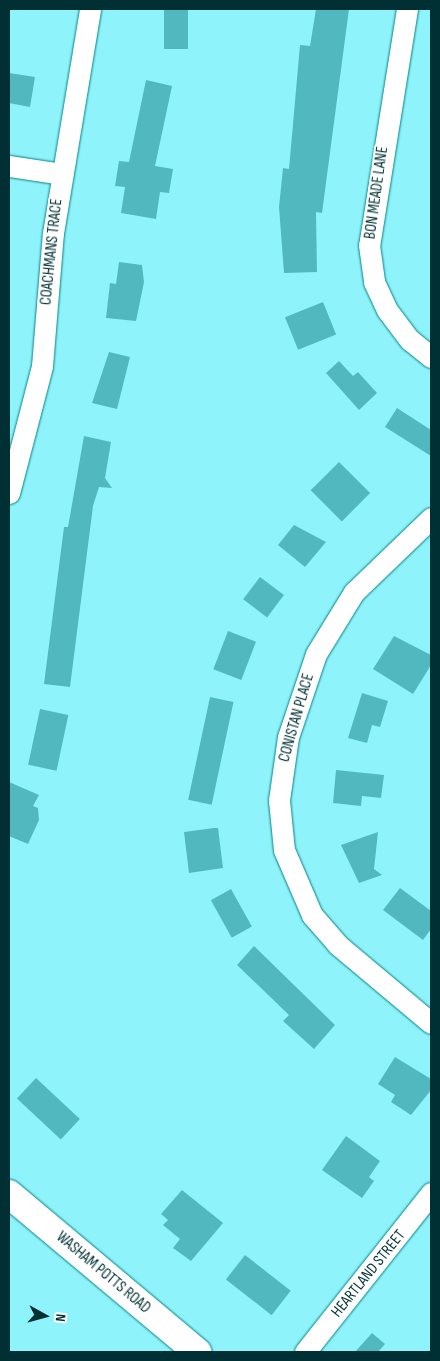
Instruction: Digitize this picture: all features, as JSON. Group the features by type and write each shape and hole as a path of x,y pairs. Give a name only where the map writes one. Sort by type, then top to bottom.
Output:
{"street":[{"name":"COACHMANS TRACE","path":"9,493 42,366 62,174 90,9"},
{"name":"BON MEADE LANE","path":"407,9 369,245 374,282 387,310 410,340 431,357"},
{"path":"9,166 62,174"},
{"name":"CONISTAN PLACE","path":"431,518 354,592 316,654 288,737 279,800 284,850 312,915 338,945 431,1023"},
{"name":"HEARTLAND STREET","path":"305,1352 431,1193"},
{"name":"WASHAM POTTS ROAD","path":"9,1194 197,1352"}],"building":[{"path":"164,9 188,9 188,49 164,49"},
{"path":"316,9 349,9 322,213 316,212 317,272 284,273 279,207 283,168 289,169 300,45 310,46"},
{"path":"9,73 35,77 30,107 9,103"},
{"path":"146,80 172,86 155,166 173,169 169,193 160,192 156,219 121,213 125,187 115,186 119,161 129,162"},
{"path":"119,262 142,265 144,282 136,321 106,318 110,283 116,284"},
{"path":"323,302 336,334 298,350 285,317"},
{"path":"109,352 130,357 117,409 92,403"},
{"path":"339,361 353,376 358,372 377,393 359,410 326,373"},
{"path":"397,408 431,430 431,456 385,427"},
{"path":"84,436 111,442 105,478 112,488 99,487 93,506 70,687 44,684 64,527 68,527"},
{"path":"339,462 370,493 342,521 311,490"},
{"path":"294,525 326,542 305,567 278,545"},
{"path":"260,577 284,595 267,617 243,599"},
{"path":"228,631 256,642 241,680 213,669"},
{"path":"394,636 431,655 431,665 413,694 373,669"},
{"path":"362,693 388,701 380,727 372,725 367,743 348,738"},
{"path":"210,697 233,702 212,805 188,800"},
{"path":"40,709 68,715 57,771 28,765"},
{"path":"336,770 384,775 381,798 362,796 361,806 333,803"},
{"path":"9,782 39,795 33,806 38,808 39,820 28,844 9,836"},
{"path":"218,828 223,868 189,873 184,832"},
{"path":"378,832 374,869 382,875 359,883 341,845"},
{"path":"400,888 431,911 431,929 423,940 383,910"},
{"path":"231,889 252,927 232,938 211,900"},
{"path":"254,946 335,1025 314,1049 283,1021 289,1015 237,965"},
{"path":"395,1057 431,1079 431,1090 411,1115 391,1102 395,1095 378,1084"},
{"path":"36,1078 80,1119 61,1139 17,1098"},
{"path":"346,1136 380,1161 369,1177 374,1181 362,1198 322,1170"},
{"path":"182,1190 223,1223 191,1261 173,1248 180,1239 163,1225 168,1220 161,1214"},
{"path":"245,1255 291,1291 272,1315 226,1279"},
{"path":"372,1333 385,1344 378,1352 355,1352"}]}
